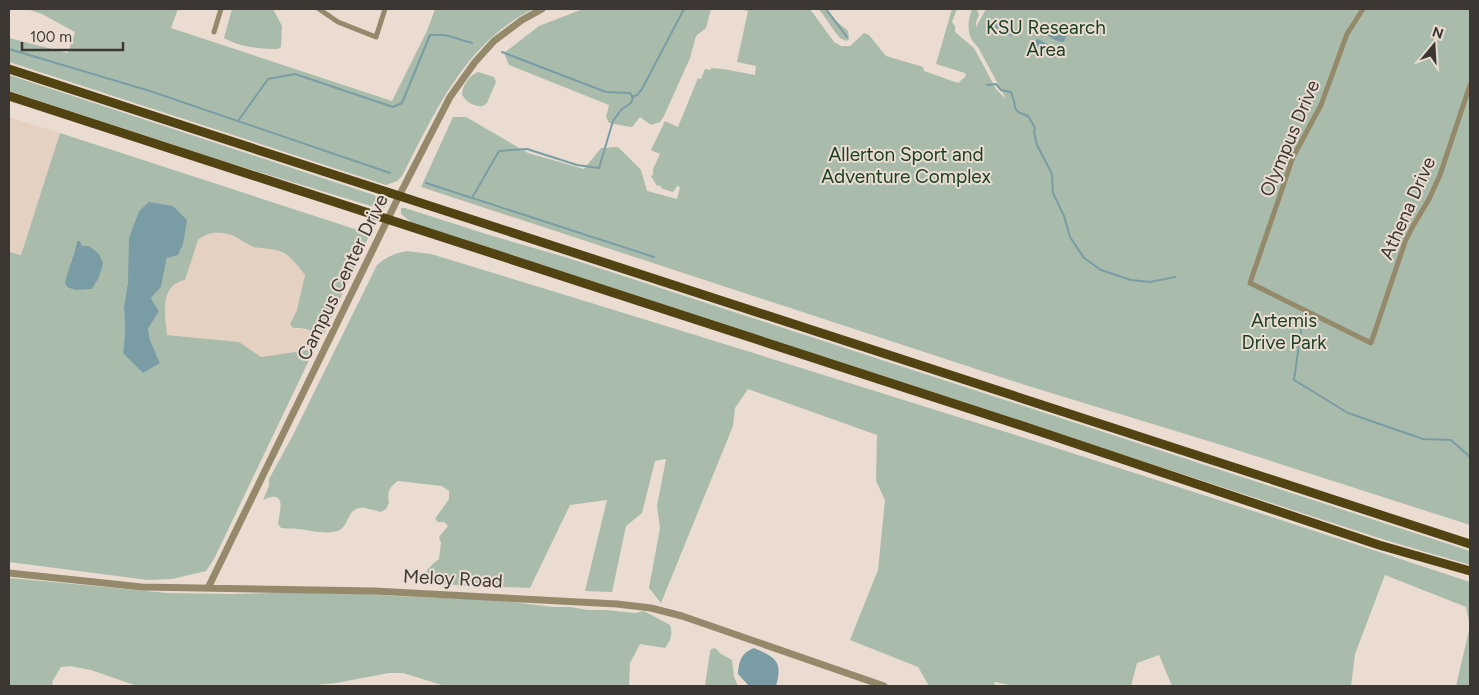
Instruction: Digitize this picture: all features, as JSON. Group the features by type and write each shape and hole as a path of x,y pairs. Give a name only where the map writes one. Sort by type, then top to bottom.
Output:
{"main road":[{"path":"9,69 1470,544"},
{"path":"9,96 1038,431 1380,545 1470,571"}],"street":[{"path":"214,32 221,9"},
{"path":"319,9 343,25 376,37 385,9"},
{"name":"Campus Center Drive","path":"208,588 439,116 462,78 494,41 522,20 542,9"},
{"name":"Olympus Drive","path":"1363,9 1347,34 1321,105 1293,157 1250,283 1371,343"},
{"name":"Athena Drive","path":"1371,343 1405,242 1440,175 1470,85"},
{"name":"Meloy Road","path":"9,573 142,587 436,593 618,604 651,608 682,616 884,686"}],"shaded area":[{"path":"9,117 60,133 21,255 9,252"},
{"path":"229,234 245,244 255,247 277,249 300,267 305,275 297,310 291,321 293,328 312,331 308,350 261,357 239,342 167,335 164,311 167,294 178,281 198,240 203,235"}],"green space":[{"path":"27,9 178,9 171,28 392,101 427,31 435,9 533,9 509,23 488,40 470,60 440,104 402,176 397,181 386,185 9,62 9,38 68,53 75,32 42,14"},
{"path":"232,9 273,9 282,26 281,47 278,49 264,49 250,47 224,38"},
{"path":"583,9 711,9 706,28 696,36 690,58 660,122 651,125 640,117 631,127 609,123 606,117 609,105 509,65 504,53 539,26"},
{"path":"740,9 810,9 834,42 841,46 850,46 864,33 869,35 886,56 923,67 924,71 958,83 966,76 965,73 936,64 952,9 957,9 952,22 955,26 955,32 974,48 996,89 1006,99 978,47 971,38 969,19 972,9 977,10 979,15 976,27 986,9 1470,9 1470,525 1218,444 1025,385 421,187 453,117 466,117 528,153 584,169 601,148 618,147 641,170 647,191 677,199 680,187 677,186 673,192 663,189 659,185 657,186 651,176 660,154 651,150 665,121 678,127 698,78 701,79 705,69 723,69 755,75 756,66 737,62 748,11"},
{"path":"819,9 827,9 836,21 848,31 849,39 846,41 840,38"},
{"path":"478,72 494,77 496,82 487,103 483,106 471,103 462,94 467,80"},
{"path":"9,75 374,195 385,203 385,208 371,206 223,161 9,91"},
{"path":"60,133 370,234 323,336 305,329 293,328 290,324 297,310 305,275 296,263 281,251 254,247 230,234 210,233 198,240 185,280 177,283 167,294 165,310 167,335 239,342 261,357 308,350 311,356 214,559 206,571 172,579 148,580 9,562 9,252 21,255","holes":["183,244 167,258 161,287 151,298 159,311 148,329 150,340 160,363 123,353 125,332 124,307 128,281"]},
{"path":"401,208 568,258 1470,551 1470,565 1385,540 420,226 401,214"},
{"path":"407,251 431,254 822,374 1470,582 1470,626 1466,607 1385,575 1355,654 1351,686 1172,686 1159,655 1137,663 1131,686 1015,686 995,682 994,686 929,686 918,667 850,640 878,570 885,500 876,481 877,435 748,389 735,408 733,426 661,603 649,588 660,528 657,506 666,459 655,461 642,513 626,526 612,592 585,591 607,500 570,505 530,588 430,584 424,580 425,576 433,563 439,559 441,543 439,537 448,526 444,522 438,522 435,519 449,499 449,491 442,486 398,481 389,491 389,503 386,509 381,512 365,508 354,510 341,529 327,533 281,528 278,524 279,499 271,497 263,500 269,486 269,479 292,437 377,265 391,256"},
{"path":"11,578 167,593 311,592 370,594 496,600 553,607 635,613 644,611 670,625 671,634 665,648 640,644 630,663 629,686 445,686 403,673 389,673 336,683 307,686 137,686 91,670 70,666 61,667 52,682 53,686 9,686 9,580"},
{"path":"1470,626 1470,686 1456,686"},
{"path":"715,648 732,660 734,677 738,686 705,686 710,652 711,649"}],"water":[{"path":"997,20 1014,28 1016,34 1013,36 1005,34 993,25 993,22"},
{"path":"1043,27 1066,36 1064,42 1049,36 1042,29"},
{"path":"1038,39 1058,50 1059,54 1055,58 1050,57 1036,47 1036,40"},
{"path":"149,202 173,206 187,220 183,244 178,255 167,258 161,287 151,298 159,311 148,329 150,340 160,363 143,373 123,353 125,332 124,307 128,281 129,238 139,211"},
{"path":"77,241 80,241 82,246 89,246 99,254 103,263 99,277 92,289 75,290 67,287 65,283"},
{"path":"754,648 768,654 776,661 779,671 776,686 749,686 738,674 741,658 746,652"}],"waterway":[{"path":"632,97 637,95 642,89 684,9"},
{"path":"826,9 847,37"},
{"path":"238,121 268,79 295,74 393,107 402,103 430,35 445,35 472,43"},
{"path":"9,49 150,91 390,173"},
{"path":"472,198 499,151 527,149 577,165 599,168 613,121 621,110 631,103 633,98 630,93 606,92 502,52"},
{"path":"987,85 996,84 1001,90 1011,92 1015,108 1018,112 1028,116 1035,128 1037,145 1052,174 1053,193 1064,216 1070,237 1084,258 1101,270 1131,280 1150,282 1175,277"},
{"path":"426,183 654,257"},
{"path":"1299,324 1301,324 1301,331 1294,380 1348,413 1423,439 1451,440 1470,457"}],"park label":[{"name":"KSU Research Area","path":"1046,38"},
{"name":"Allerton Sport and Adventure Complex","path":"906,165"},
{"name":"Artemis Drive Park","path":"1284,331"}]}
